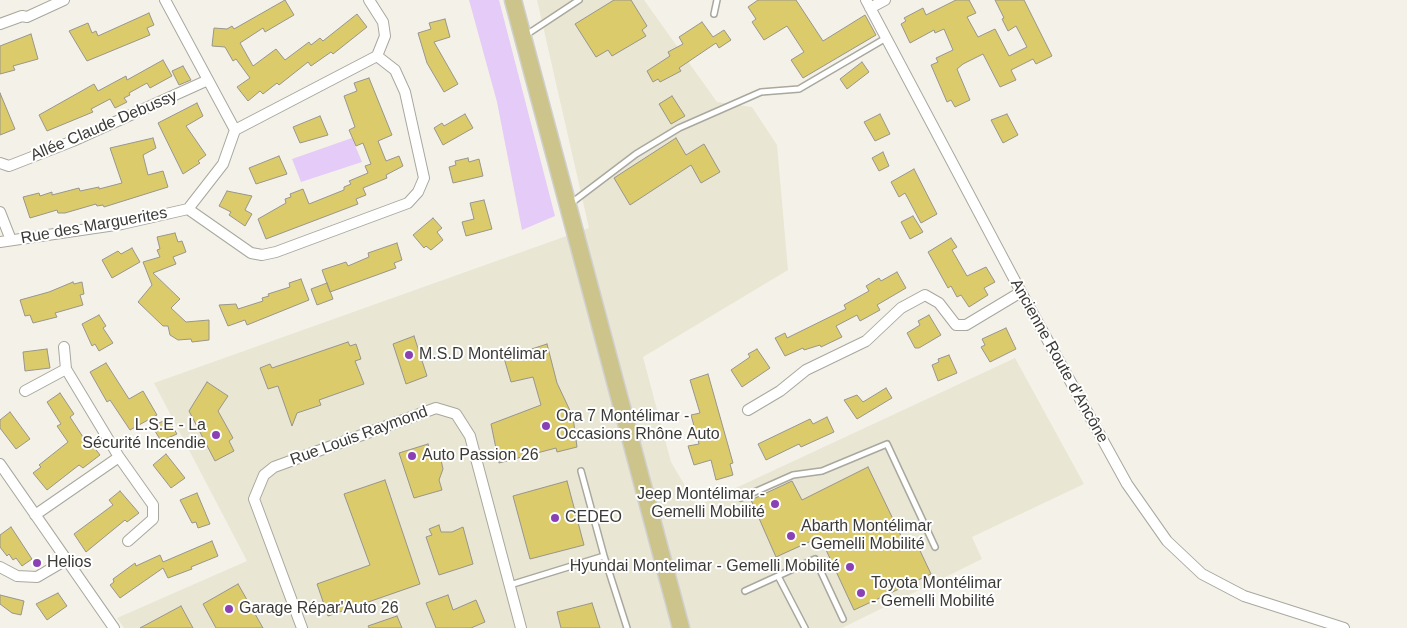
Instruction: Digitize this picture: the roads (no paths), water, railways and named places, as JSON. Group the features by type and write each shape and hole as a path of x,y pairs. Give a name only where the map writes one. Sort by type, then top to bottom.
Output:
{"main road":[{"path":"513,0 681,628"}],"street":[{"path":"22,16 27,10 50,0"},
{"path":"0,24 22,16 27,17 64,0"},
{"path":"165,0 235,130 377,56 385,36 383,22 369,0"},
{"path":"868,4 886,0"},
{"name":"Ancienne Route d'Ancône","path":"868,4 1021,292 1127,484 1167,541 1202,574 1244,596 1344,628"},
{"name":"Rue des Marguerites","path":"188,209 252,253 262,255 284,249 408,203 418,192 424,178 405,92 395,70 377,56"},
{"name":"Allée Claude Debussy","path":"0,163 9,166 73,141 208,80"},
{"name":"Rue des Marguerites","path":"0,242 122,224 188,209 223,164 235,130"},
{"path":"0,212 11,240"},
{"path":"748,410 780,391 806,370 866,341 901,308 925,295 939,303 956,325 966,325 1021,292"},
{"path":"64,347 66,369 120,457 153,505 153,519 128,541"},
{"path":"25,391 66,369"},
{"name":"Rue Louis Raymond","path":"302,628 254,499 264,475 274,467 436,408 456,414 470,436 521,628"},
{"path":"35,515 120,457"},
{"path":"0,464 114,628"},
{"path":"0,567 17,576 37,577 66,560"}],"lane":[{"path":"523,36 579,0"},
{"path":"714,14 717,0"},
{"path":"568,205 636,154 679,128 761,92 799,89 886,38"},
{"path":"741,498 793,475 822,471 887,444 935,547"},
{"path":"581,471 604,556 627,628"},
{"path":"510,585 604,556"},
{"path":"745,591 815,559 843,620"},
{"path":"778,576 805,628"}],"place":[{"name":"M.S.D Montélimar","path":"409,355"},
{"name":"Ora 7 Montélimar - Occasions Rhône Auto","path":"546,426"},
{"name":"L.S.E - La Sécurité Incendie","path":"216,435"},
{"name":"Auto Passion 26","path":"412,456"},
{"name":"Jeep Montélimar - Gemelli Mobilité","path":"775,504"},
{"name":"CEDEO","path":"555,518"},
{"name":"Abarth Montélimar - Gemelli Mobilité","path":"791,536"},
{"name":"Helios","path":"37,563"},
{"name":"Hyundai Montelimar - Gemelli Mobilité","path":"850,567"},
{"name":"Toyota Montélimar - Gemelli Mobilité","path":"861,593"},
{"name":"Garage Répar'Auto 26","path":"229,609"}]}
